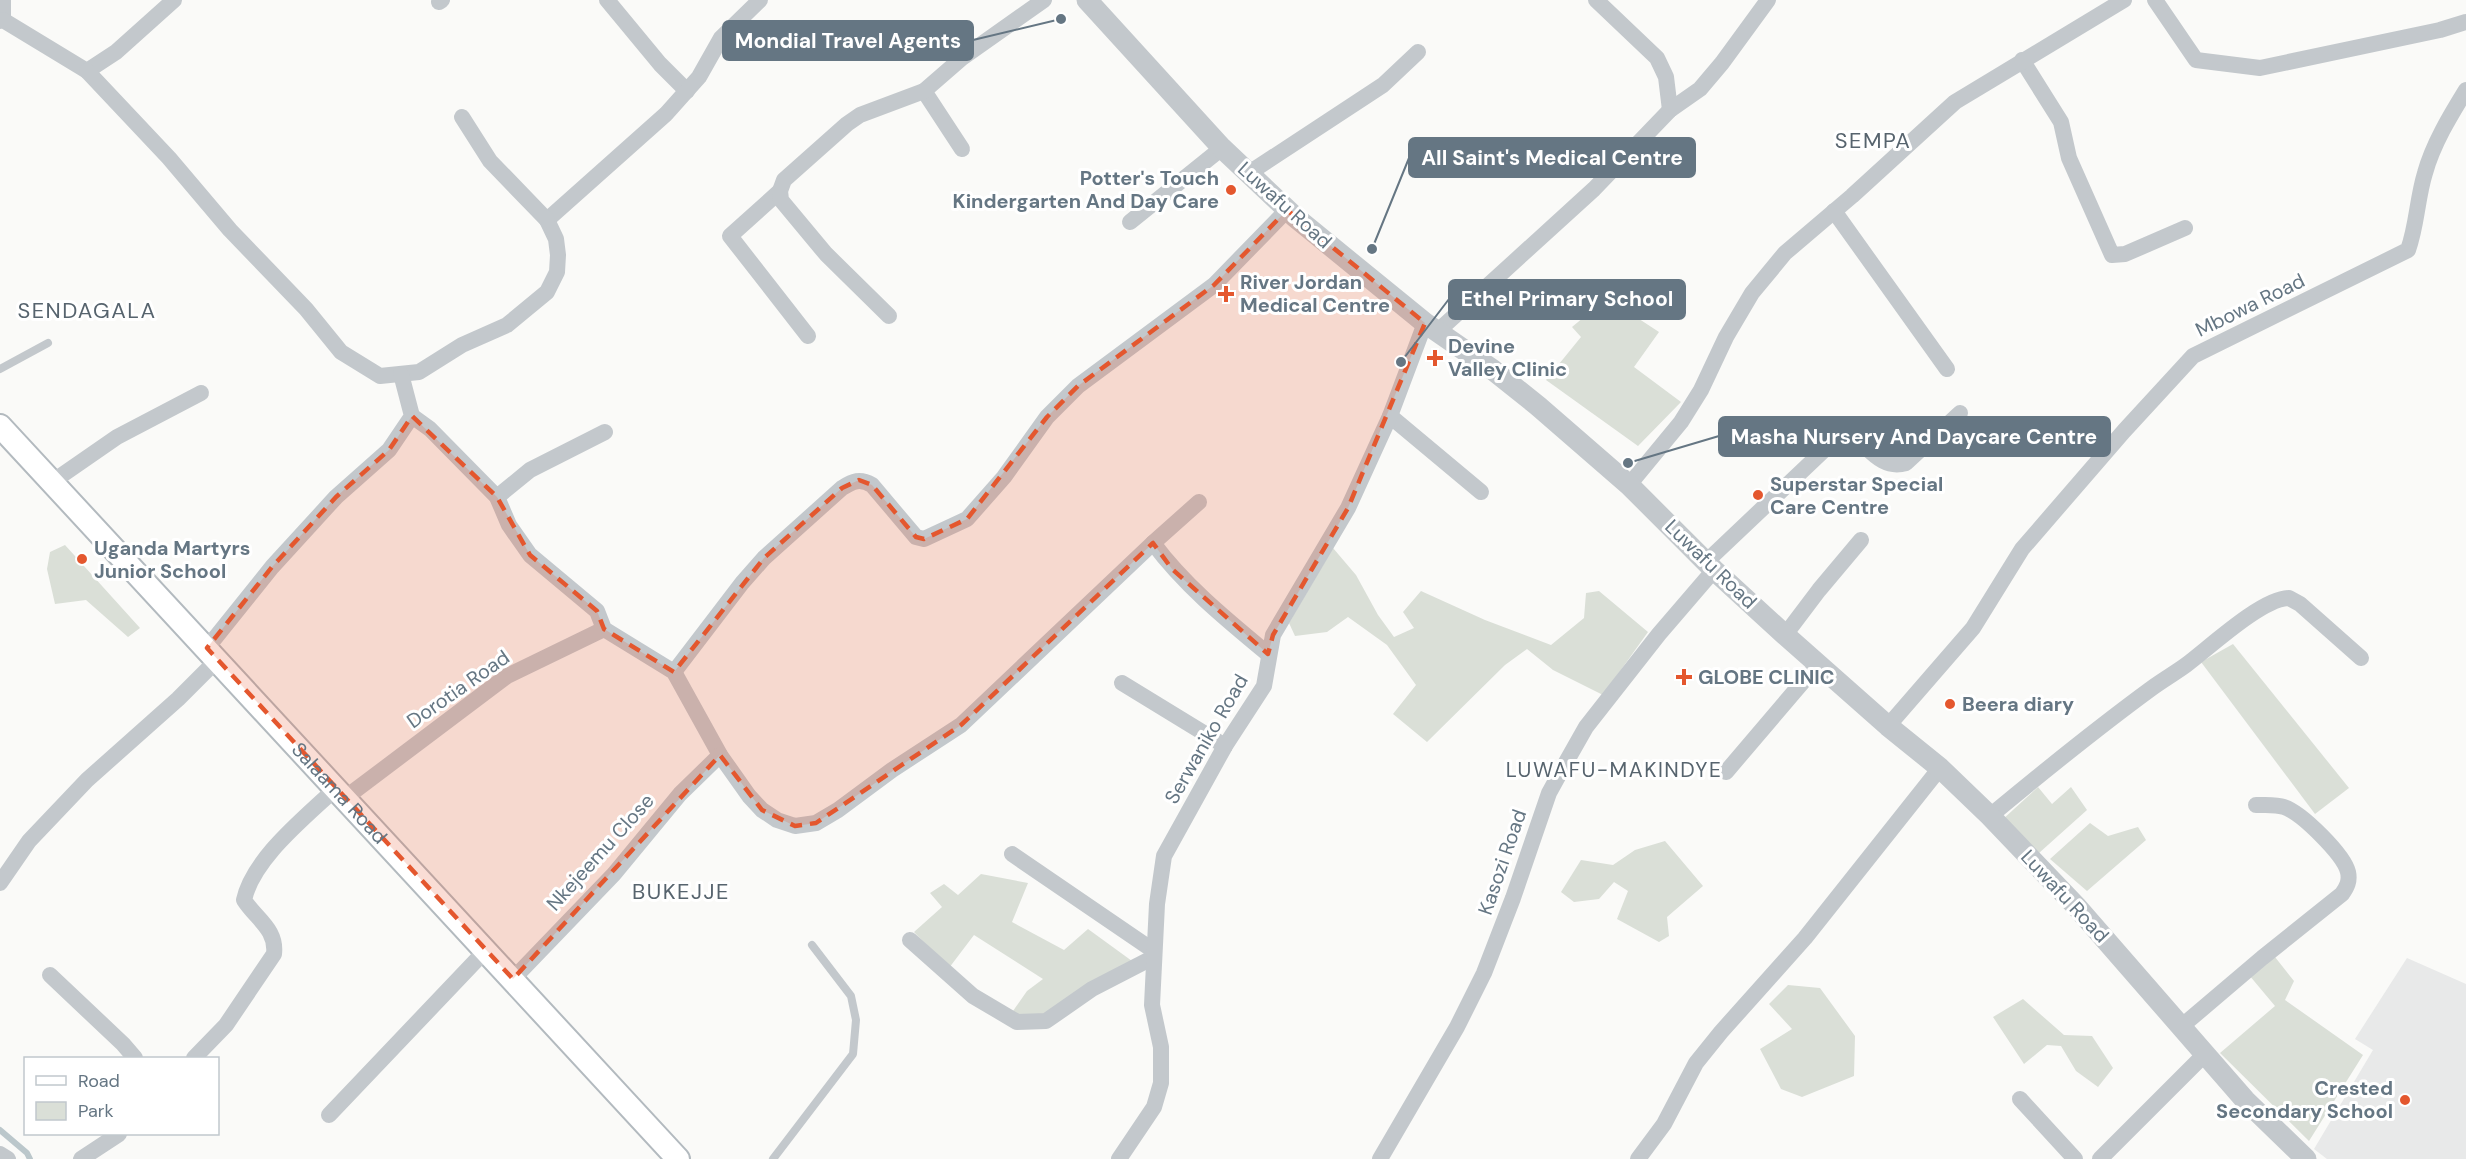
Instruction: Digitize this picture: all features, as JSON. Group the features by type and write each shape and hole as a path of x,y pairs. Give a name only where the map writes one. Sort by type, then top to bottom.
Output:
{"main road":[{"name":"Salaama Road","path":"0,426 678,1159"}],"street":[{"path":"3,0 2,21 87,71 168,158 230,230 306,309 341,352 380,376 419,372 462,345 507,325 547,292 557,272 556,239 547,220 490,161 462,117"},
{"path":"87,71 116,52 174,0"},
{"path":"607,0 660,64 687,91"},
{"path":"547,220 666,114 699,77 721,38 760,0"},
{"path":"808,336 730,236 780,191 790,172 847,124 860,115 924,92 962,58 1044,0"},
{"name":"Luwafu Road","path":"1087,0 1222,148 1287,210 1431,327 1538,406 1629,485 1785,635 1888,726 1940,768 1990,816 2076,906 2245,1100 2306,1159"},
{"path":"1596,0 1657,58 1666,77 1670,110"},
{"path":"1431,327 1594,189 1670,110 1700,88 1722,63 1768,0"},
{"path":"1629,485 1681,422 1701,390 1726,337 1752,293 1785,253 1955,102 2124,0"},
{"path":"2155,0 2196,60 2260,68 2440,30 2466,22"},
{"path":"1250,173 1383,85 1418,52"},
{"path":"2022,60 2061,122 2069,158 2112,255 2125,254 2185,228"},
{"name":"Mbowa Road","path":"1888,726 1973,628 2022,549 2124,431 2193,356 2408,250 2416,225 2424,175 2466,90"},
{"path":"924,92 962,149"},
{"path":"1130,222 1222,148"},
{"path":"780,191 781,200 826,254 889,316"},
{"path":"674,672 764,558 842,488 852,482 859,480 872,485 916,537 924,538 967,519 1004,477 1047,417 1078,386 1214,285 1287,210"},
{"path":"1834,211 1947,369"},
{"name":"Serwaniko Road","path":"1119,1159 1154,1107 1161,1083 1161,1047 1152,1005 1160,874 1164,856 1225,746 1264,686 1273,635 1348,508 1431,327"},
{"path":"401,374 412,416 430,429 497,496 509,525 530,555 597,611 604,629 674,672 720,754 749,796 762,810 777,820 795,826 816,823 838,810 892,770 961,725 1199,502"},
{"path":"52,482 117,437 201,393"},
{"name":"Kasozi Road","path":"1380,1159 1457,1027 1484,973 1513,898 1549,793 1565,764 1586,727 1711,566 1841,434 1848,432 1880,460 1897,466 1906,463 1960,413"},
{"path":"0,883 29,841 87,780 178,699 272,567 336,496 389,450 412,416"},
{"path":"1390,416 1481,492"},
{"path":"497,496 530,470 605,432"},
{"path":"1785,635 1861,540"},
{"path":"1153,543 1173,569 1220,615 1268,654"},
{"path":"1990,816 2077,744 2153,687 2185,666 2255,612 2278,601 2289,598 2300,604 2361,658"},
{"name":"Dorotia Road","path":"196,1057 226,1025 274,954 275,942 271,931 244,900 247,885 274,850 340,793 507,676 604,629"},
{"path":"1726,772 1818,664"},
{"path":"1122,683 1225,746"},
{"name":"Nkejeemu Close","path":"513,979 614,874 680,794 720,754"},
{"path":"1638,1159 1664,1124 1696,1063 1805,938 1940,768"},
{"path":"2182,1026 2342,894 2349,884 2349,874 2344,862 2326,841 2294,812 2284,807 2256,805"},
{"path":"910,940 973,996 1017,1022 1046,1021 1092,989 1154,954 1012,854"},
{"path":"329,1115 486,950"},
{"path":"50,975 123,1044 133,1057"},
{"path":"2100,1159 2206,1053"},
{"path":"2020,1099 2076,1159"},
{"path":"81,1159 117,1135"},
{"path":"0,1154 8,1159"}],"lane":[{"path":"0,369 48,343"},
{"path":"772,1159 853,1054 856,1020 851,996 812,945"}],"highlighted area":[{"path":"1287,210 1425,323 1348,508 1273,635 1268,654 1172,569 1153,543 961,725 816,823 795,826 762,810 720,755 513,979 207,648 272,567 336,497 389,450 412,416 497,497 530,555 597,611 604,629 674,672 764,558 842,488 859,480 872,485 916,537 924,539 967,519 1047,417 1078,386 1214,285"}],"shaded area":[{"name":"Crested Secondary School","path":"2407,958 2466,984 2466,1159 2327,1159 2314,1149 2373,1050 2355,1039"}],"green space":[{"path":"1607,298 1659,332 1634,367 1681,402 1638,446 1546,380 1581,337 1572,327"},
{"path":"65,545 140,628 128,637 86,600 55,604 47,569 50,552"},
{"path":"1333,548 1356,575 1378,615 1394,637 1414,628 1403,612 1421,591 1485,620 1551,645 1584,618 1586,593 1599,591 1648,632 1603,695 1553,670 1527,649 1505,665 1427,742 1393,714 1416,685 1387,645 1348,617 1327,632 1295,636 1289,623"},
{"path":"2233,644 2349,788 2315,814 2201,662"},
{"path":"2038,787 2052,804 2071,787 2087,810 2039,853 2002,820"},
{"path":"2090,823 2108,836 2138,827 2146,840 2087,891 2050,859"},
{"path":"1665,841 1703,886 1667,917 1669,936 1659,942 1617,919 1628,891 1614,882 1599,899 1574,902 1561,892 1581,860 1613,865 1635,850"},
{"path":"981,874 1028,883 1012,922 1064,950 1088,929 1132,961 1044,1018 1021,1018 1013,1011 1027,991 1043,979 974,935 949,968 914,932 942,907 930,893 944,884 958,895"},
{"path":"2275,957 2294,981 2285,1000 2363,1055 2309,1141 2220,1053 2275,1006 2249,975"},
{"path":"1788,985 1820,988 1855,1036 1854,1076 1802,1097 1781,1089 1760,1049 1792,1029 1769,1004"},
{"path":"2023,999 2064,1035 2092,1036 2113,1068 2098,1087 2076,1071 2061,1046 2047,1045 2024,1064 1993,1017"}],"waterway":[{"path":"0,1130 27,1153 30,1159"}],"place":[{"name":"Mondial Travel Agents","path":"1061,19"},
{"name":"Potter's Touch Kindergarten And Day Care","path":"1231,190"},
{"name":"All Saint's Medical Centre","path":"1372,249"},
{"name":"River Jordan Medical Centre","path":"1226,294"},
{"name":"Devine Valley Clinic","path":"1435,358"},
{"name":"Ethel Primary School","path":"1401,362"},
{"name":"Masha Nursery And Daycare Centre","path":"1628,463"},
{"name":"Superstar Special Care Centre","path":"1758,495"},
{"name":"Uganda Martyrs Junior School","path":"82,559"},
{"name":"GLOBE CLINIC","path":"1684,677"},
{"name":"Beera diary","path":"1950,704"},
{"name":"Crested Secondary School","path":"2405,1100"}],"district":[{"name":"SEMPA","path":"1873,140"},
{"name":"SENDAGALA","path":"87,310"},
{"name":"LUWAFU-MAKINDYE","path":"1614,770"},
{"name":"BUKEJJE","path":"681,891"}]}
